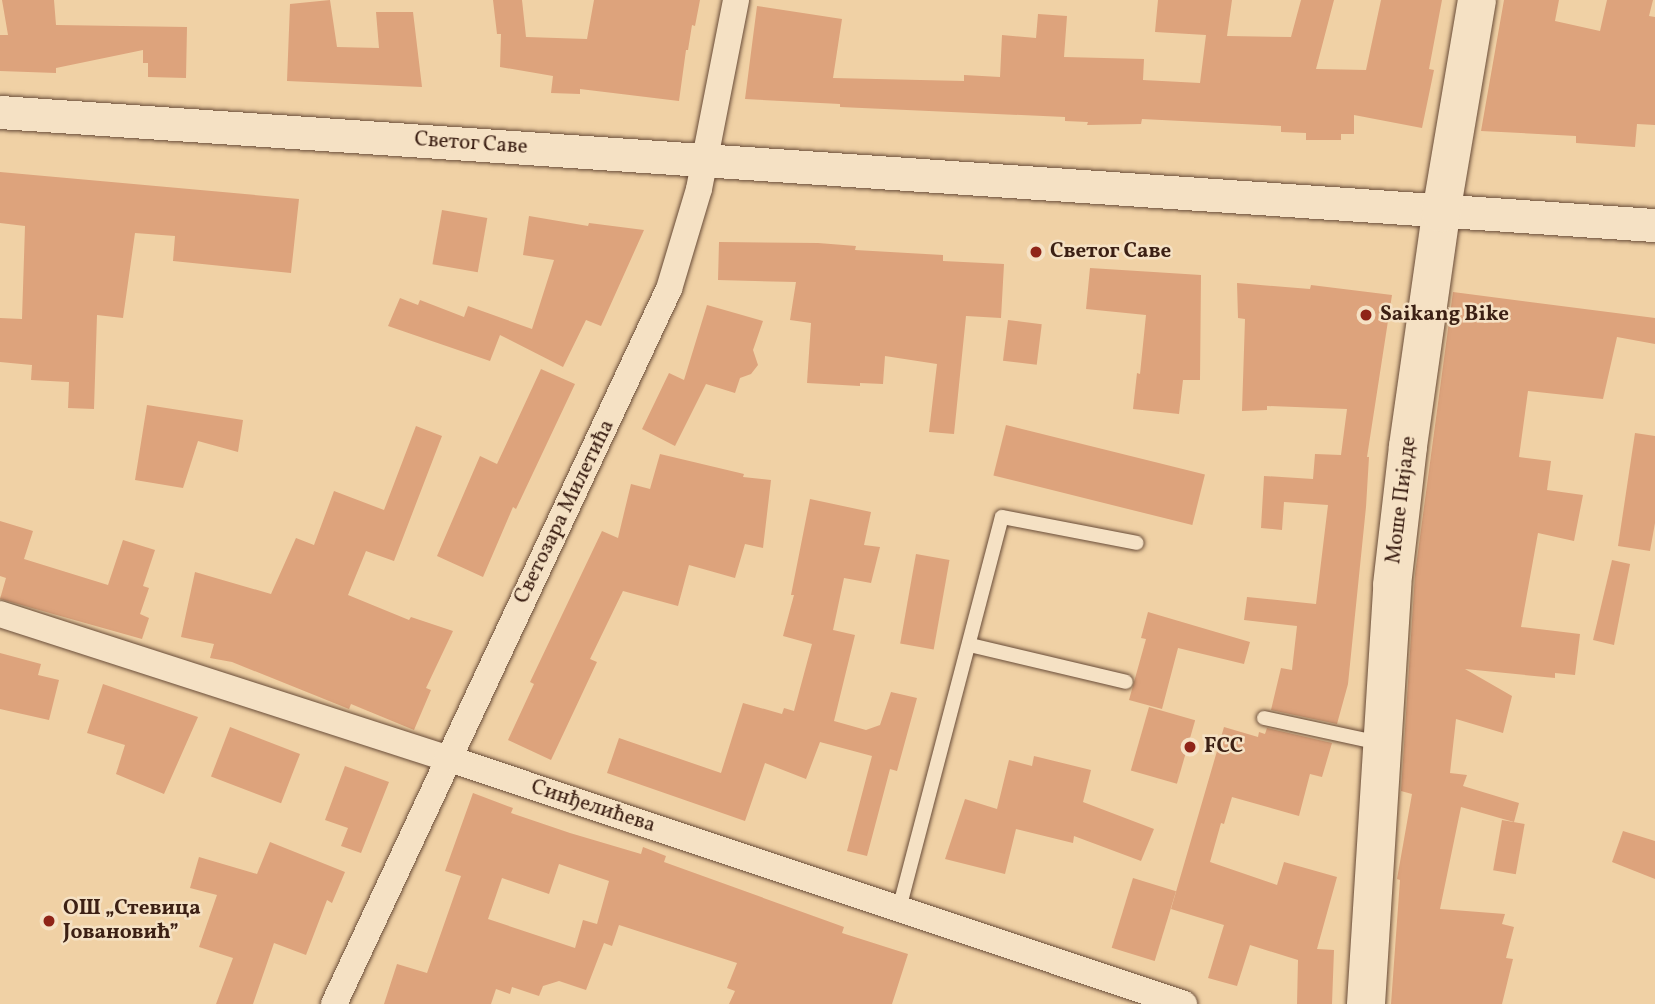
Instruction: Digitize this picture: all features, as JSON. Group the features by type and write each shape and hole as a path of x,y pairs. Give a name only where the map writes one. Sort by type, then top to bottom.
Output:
{"main road":[{"name":"Моше Пијаде","path":"1366,1004 1380,743 1392,585 1408,446 1441,213 1477,0"}],"street":[{"name":"Светозара Милетића","path":"334,1004 669,289 690,227 736,0"},
{"name":"Светог Саве","path":"0,113 705,159 1441,213 1655,225"},
{"name":"Синђелићева","path":"0,614 234,692 447,758 1184,1004"}],"lane":[{"path":"900,909 1002,517 1137,543"},
{"path":"970,645 1126,682"},
{"path":"1264,718 1380,743"}],"building":[{"path":"2,0 54,0 56,25 187,27 186,78 148,77 148,63 143,63 143,50 56,68 56,73 0,71 0,35 8,35"},
{"path":"330,0 337,47 379,48 376,12 413,12 422,87 287,81 290,4"},
{"path":"493,0 522,0 526,37 587,39 594,0 700,0 695,26 692,25 686,50 679,101 580,89 580,94 551,93 553,76 500,67 501,34 497,34"},
{"path":"1158,0 1232,0 1227,36 1291,37 1301,0 1334,0 1316,69 1366,70 1381,0 1442,0 1429,69 1434,70 1422,128 1354,115 1354,134 1341,134 1341,140 1306,140 1306,133 1281,132 1281,126 1142,119 1141,124 1087,125 1088,122 1065,121 1065,117 840,107 840,104 745,99 757,6 842,19 833,78 964,81 964,75 1000,77 1002,35 1036,38 1038,14 1067,16 1064,57 1144,59 1143,80 1200,83 1206,35 1155,32"},
{"path":"1504,0 1559,0 1555,21 1600,31 1607,0 1653,0 1649,16 1655,17 1655,125 1637,124 1635,147 1576,143 1576,136 1481,131"},
{"path":"0,172 299,199 291,273 173,261 175,236 135,233 123,318 97,315 94,409 68,408 69,382 31,380 32,365 0,362 0,318 22,319 25,226 0,223"},
{"path":"442,210 487,218 478,272 432,264"},
{"path":"529,216 588,226 589,223 644,230 601,326 586,320 563,367 500,335 490,361 388,326 400,298 418,305 420,300 464,317 468,306 532,329 554,260 523,255"},
{"path":"719,242 818,243 856,246 855,250 943,255 943,261 1004,264 1001,318 966,316 954,434 929,432 937,364 885,356 883,384 860,383 860,386 807,383 811,323 790,320 796,282 718,280"},
{"path":"1090,268 1201,275 1200,380 1183,380 1179,414 1133,409 1137,373 1140,374 1146,315 1086,309"},
{"path":"1237,283 1310,289 1311,285 1392,295 1367,457 1366,507 1348,684 1337,724 1271,710 1281,668 1292,670 1297,626 1244,620 1247,597 1316,604 1328,505 1284,502 1282,530 1261,528 1264,476 1313,479 1315,454 1341,455 1347,409 1267,406 1267,410 1242,411 1245,319 1238,318"},
{"path":"1453,292 1655,318 1655,344 1617,337 1603,399 1528,391 1519,457 1551,461 1547,490 1583,495 1574,541 1538,533 1521,627 1580,634 1575,675 1555,673 1555,678 1465,669 1512,696 1503,733 1456,719 1450,773 1467,775 1463,786 1519,803 1514,822 1461,807 1440,909 1505,914 1502,924 1514,927 1506,958 1513,959 1502,1004 1391,1004 1400,880 1397,879 1412,794 1401,791 1415,574"},
{"path":"707,305 763,321 753,350 758,365 751,374 740,378 735,393 706,384 675,446 642,429 669,373 684,380"},
{"path":"1008,320 1042,324 1037,365 1003,361"},
{"path":"541,369 575,384 516,509 513,507 483,577 437,556 480,456 497,464"},
{"path":"147,405 243,420 238,452 198,441 183,488 135,480"},
{"path":"1006,425 1205,475 1192,525 993,475"},
{"path":"416,426 442,436 394,561 366,551 348,595 409,620 411,617 453,631 426,688 431,690 414,730 351,704 349,709 232,662 210,658 214,644 181,637 195,572 271,594 296,538 314,545 334,491 384,510"},
{"path":"1635,433 1655,436 1655,523 1650,551 1618,546"},
{"path":"660,454 744,474 743,477 771,480 763,548 745,544 735,578 689,565 678,606 623,591 590,659 597,662 551,760 508,740 534,684 530,682 602,531 618,538 631,484 650,489"},
{"path":"810,499 871,512 864,545 880,547 871,583 844,578 833,630 855,635 834,721 866,730 880,725 891,692 917,698 897,771 890,769 867,856 847,851 872,756 820,742 806,779 765,763 745,821 607,773 619,738 721,773 743,703 782,714 784,708 794,711 812,644 783,636 794,595 791,595"},
{"path":"0,521 33,531 24,559 108,585 123,540 155,550 143,586 149,588 140,614 149,618 142,639 0,599 6,578 0,576"},
{"path":"916,554 949,560 934,650 900,644"},
{"path":"1612,560 1630,564 1614,645 1593,640"},
{"path":"1148,612 1250,642 1244,664 1178,648 1162,709 1129,700 1146,639 1141,638"},
{"path":"0,653 41,664 38,675 59,680 49,720 0,709"},
{"path":"103,684 198,717 164,794 116,774 125,745 87,733"},
{"path":"1149,707 1195,720 1177,784 1131,770"},
{"path":"230,727 300,754 281,803 211,776"},
{"path":"1224,727 1258,737 1259,732 1265,734 1267,728 1332,743 1322,777 1310,774 1299,816 1232,797 1210,862 1277,885 1284,862 1337,877 1317,949 1334,950 1332,1004 1297,1004 1298,960 1250,945 1237,986 1208,978 1224,925 1171,909"},
{"path":"1034,756 1091,770 1083,802 1154,829 1141,861 1074,836 1073,843 1016,829 1005,874 945,859 965,799 997,809 1009,760 1032,766"},
{"path":"345,766 389,782 361,853 341,846 348,828 325,820"},
{"path":"473,793 513,808 511,813 570,833 641,854 643,847 666,856 664,862 844,927 842,933 908,954 892,1004 729,1004 735,991 727,988 737,963 619,925 612,946 604,943 586,990 559,981 543,986 539,996 512,987 510,994 496,989 491,1004 384,1004 397,964 427,973 461,876 445,871","holes":["559,864 609,881 597,924 583,920 575,948 488,919 502,878 549,894"]},
{"path":"1502,820 1525,824 1516,874 1493,870"},
{"path":"1623,831 1655,841 1655,879 1612,862"},
{"path":"270,842 345,872 332,903 327,900 306,955 274,943 253,1004 216,1004 233,958 199,947 217,895 190,888 199,857 257,874"},
{"path":"1133,878 1176,891 1155,961 1112,948"}],"place":[{"name":"Светог Саве","path":"1036,252"},
{"name":"Saikang Bike","path":"1366,315"},
{"name":"FCC","path":"1190,747"},
{"name":"ОШ „Стевица Јовановић”","path":"49,921"}]}
